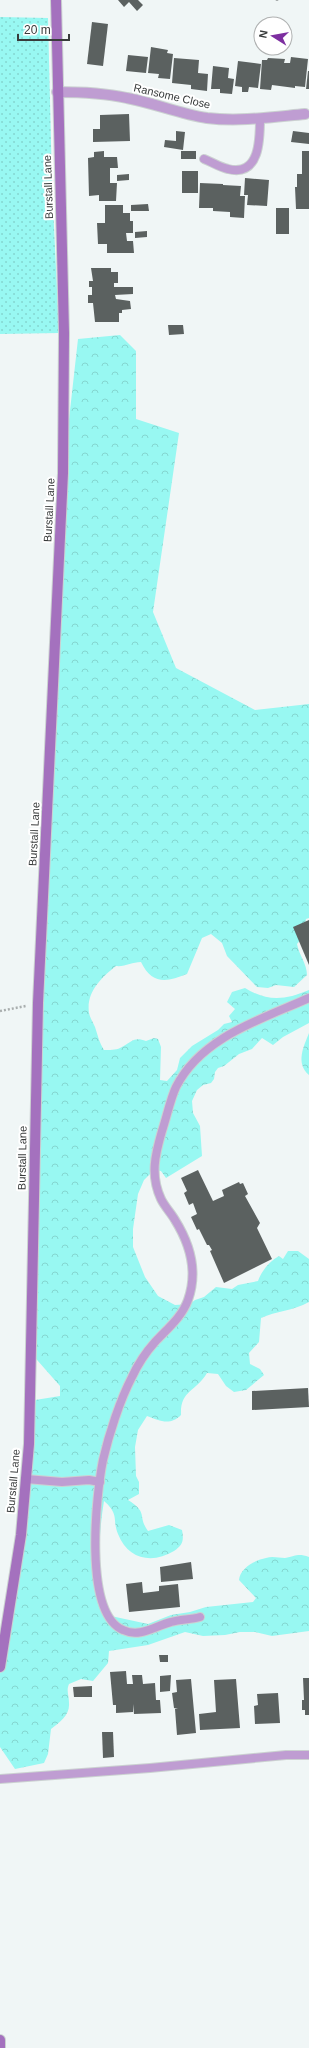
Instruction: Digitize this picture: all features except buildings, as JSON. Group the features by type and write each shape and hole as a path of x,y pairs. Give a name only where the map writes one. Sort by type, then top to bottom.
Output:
{"street":[{"name":"Burstall Lane","path":"0,1667 21,1535 26,1479 38,1003 63,473 64,333 57,92 56,0"},
{"name":"Ransome Close","path":"57,92 93,93 128,98 207,118 260,118 305,114"},
{"path":"0,2040 0,2048"}],"lane":[{"path":"204,159 229,169 236,170 249,165 259,149 260,118"},
{"path":"200,1617 192,1620 171,1621 142,1632 123,1630 109,1620 99,1590 96,1568 96,1521 100,1482 109,1439 131,1378 150,1348 179,1316 188,1300 193,1280 191,1256 185,1238 162,1201 155,1185 155,1152 176,1087 196,1058 232,1034 309,998"},
{"path":"26,1479 71,1482 89,1480 100,1482"},
{"path":"0,1779 309,1755"}],"path":[{"path":"0,1011 38,1003"}],"green space":[{"path":"0,17 48,18 52,184 59,333 0,334"},
{"path":"120,335 136,351 136,419 179,433 153,612 176,668 255,710 309,704 309,918 306,919 301,939 297,944 306,967 307,975 294,987 276,985 268,988 257,987 227,956 222,943 211,934 202,938 187,974 173,979 161,980 150,975 141,962 116,966 100,981 92,992 90,998 89,1015 104,1050 118,1049 138,1039 146,1041 154,1038 158,1039 161,1047 160,1080 167,1081 177,1070 180,1058 192,1046 218,1030 224,1024 232,1022 229,1016 235,1009 227,1002 232,992 245,988 261,996 277,998 292,996 309,990 309,1023 283,1037 273,1045 262,1038 252,1049 239,1054 224,1066 218,1068 211,1083 203,1085 197,1090 192,1101 193,1113 200,1126 202,1156 166,1178 161,1171 154,1170 144,1180 138,1194 133,1229 133,1247 145,1277 158,1296 175,1305 190,1304 195,1300 204,1297 216,1287 232,1289 238,1285 258,1281 269,1263 279,1256 283,1259 288,1251 298,1251 309,1259 309,1302 261,1318 259,1342 249,1353 250,1364 260,1369 264,1375 246,1390 234,1392 226,1386 218,1374 207,1373 186,1396 181,1407 181,1415 177,1418 165,1422 147,1416 138,1430 135,1447 136,1476 139,1482 139,1494 128,1500 141,1512 143,1522 148,1531 169,1525 182,1530 182,1542 179,1547 166,1555 150,1558 135,1554 122,1543 116,1529 114,1514 104,1501 100,1530 100,1559 103,1588 106,1603 111,1616 148,1624 171,1615 190,1612 206,1607 253,1602 256,1598 239,1580 245,1568 268,1557 285,1558 302,1555 309,1557 309,1631 272,1636 255,1632 203,1636 185,1632 148,1645 109,1651 108,1663 93,1681 81,1679 69,1684 68,1711 64,1718 51,1729 48,1754 44,1763 15,1769 0,1747 0,1667 21,1535 29,1401 60,1396 60,1386 30,1352 34,1167 63,473 78,339"},
{"path":"309,1033 309,1075 302,1065 302,1054"}]}
